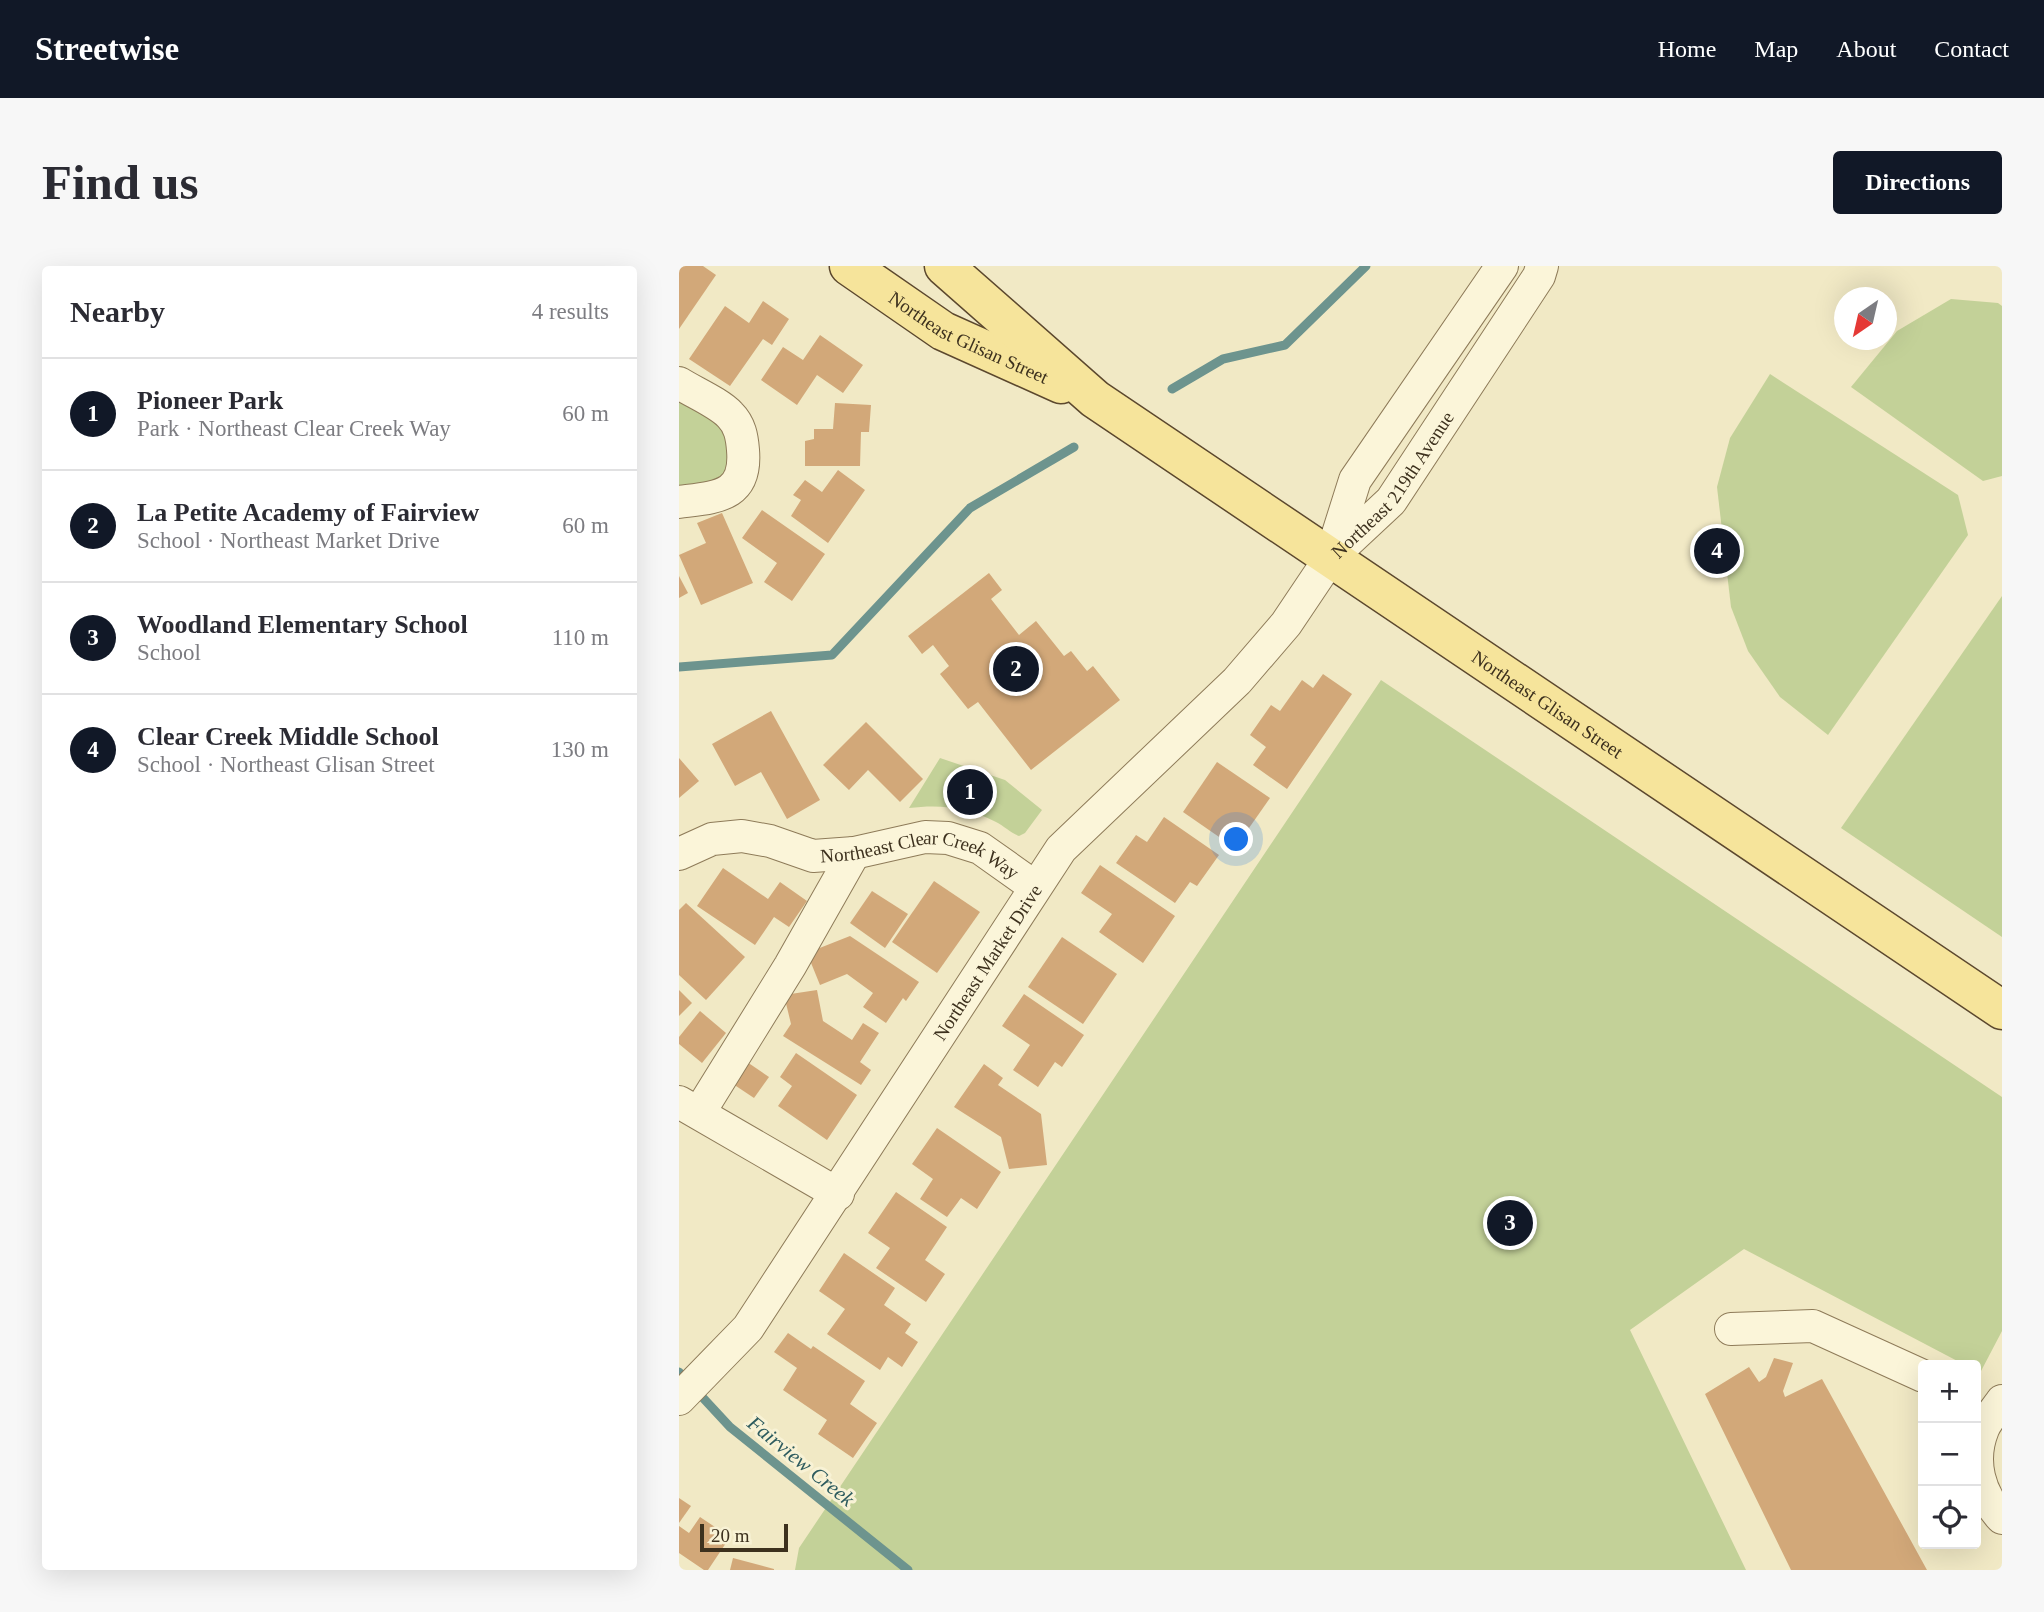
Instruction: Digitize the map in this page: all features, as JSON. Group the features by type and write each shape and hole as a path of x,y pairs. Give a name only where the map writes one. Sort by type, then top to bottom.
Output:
{"main road":[{"name":"Northeast Glisan Street","path":"849,266 943,331 1095,399"},
{"name":"Northeast Glisan Street","path":"944,266 1095,399 2002,1010"}],"street":[{"name":"Northeast 219th Avenue","path":"1331,557 1355,480 1502,266"},
{"name":"Northeast 219th Avenue","path":"1331,557 1391,501 1539,276 1542,266"},
{"path":"679,383 730,415 741,432 744,467 737,485 725,495 679,502"},
{"name":"Northeast Market Drive","path":"679,1398 748,1328 1062,849 1237,681 1286,624 1331,557"},
{"name":"Northeast Clear Creek Way","path":"679,853 712,839 742,836 770,841 813,856 854,853 925,837 948,838 980,848 1035,887"},
{"path":"838,1194 689,1108 790,966 854,853"},
{"path":"1731,1329 1813,1326 1918,1374"},
{"path":"1991,1403 1977,1454 1979,1482 1991,1506 2002,1518"}],"green space":[{"path":"1951,299 1998,303 2002,306 2002,476 1983,481 1851,387 1881,350 1897,350 1897,331"},
{"path":"1770,374 1958,495 1968,535 1828,735 1780,697 1748,651 1731,607 1717,487 1730,438"},
{"path":"679,397 725,425 729,464 724,479 679,488"},
{"path":"2002,596 2002,937 1841,828"},
{"path":"1381,680 2002,1097 2002,1331 1981,1371 1981,1360 1955,1360 1744,1249 1630,1330 1746,1570 795,1570 799,1548"},
{"path":"940,758 1005,780 1042,810 1025,833 1019,836 985,817 964,810 932,806 909,808"}],"building":[{"path":"679,266 703,266 716,275 679,329"},
{"path":"763,301 789,319 772,345 763,339 730,386 689,359 725,306 749,323"},
{"path":"820,335 863,365 843,393 817,375 797,405 761,380 783,347 803,360"},
{"path":"835,403 871,405 869,432 861,432 860,466 805,466 805,441 814,439 814,429 833,429"},
{"path":"838,470 865,490 828,543 791,516 801,500 793,495 805,480 822,492"},
{"path":"762,510 825,554 792,601 764,582 777,563 742,538"},
{"path":"722,513 753,583 701,605 679,555 706,543 697,523"},
{"path":"989,573 1002,590 991,599 1019,635 1036,621 1064,656 1071,651 1087,671 1093,666 1120,700 1031,770 978,702 968,709 940,674 949,666 933,645 922,654 908,636"},
{"path":"679,576 688,593 679,598"},
{"path":"1323,674 1352,694 1287,789 1253,765 1266,747 1250,735 1271,705 1280,711 1302,680 1313,688"},
{"path":"771,711 820,800 787,819 761,772 735,786 712,744"},
{"path":"866,722 923,779 900,802 868,770 849,790 823,765"},
{"path":"679,758 699,781 679,798"},
{"path":"1217,762 1270,798 1235,848 1183,812"},
{"path":"1164,817 1219,855 1197,886 1190,882 1175,903 1116,863 1136,835 1147,842"},
{"path":"1100,865 1175,916 1143,963 1099,932 1112,914 1081,893"},
{"path":"723,868 768,899 780,882 807,901 789,927 774,917 755,945 697,906"},
{"path":"934,881 980,912 937,973 892,942"},
{"path":"872,891 908,914 885,948 850,923"},
{"path":"686,903 745,957 706,1000 679,975 679,910"},
{"path":"850,936 919,982 906,1001 903,998 886,1023 863,1007 873,993 847,974 820,985 807,953"},
{"path":"1062,937 1117,974 1083,1024 1028,987"},
{"path":"679,990 692,1003 679,1016"},
{"path":"817,990 823,1021 852,1040 863,1023 879,1033 860,1062 871,1070 861,1085 783,1036 791,1024 784,995"},
{"path":"1024,994 1084,1035 1062,1067 1055,1062 1038,1087 1013,1070 1030,1045 1002,1026"},
{"path":"700,1011 726,1033 702,1063 679,1044 679,1037"},
{"path":"796,1053 857,1095 827,1140 778,1106 792,1086 780,1077"},
{"path":"747,1062 769,1077 754,1098 733,1084"},
{"path":"984,1064 1003,1078 998,1085 1041,1114 1047,1165 1009,1169 1001,1137 954,1107"},
{"path":"937,1128 1001,1172 977,1209 961,1198 947,1217 920,1199 933,1179 912,1164"},
{"path":"896,1192 947,1227 925,1260 945,1274 926,1302 876,1268 890,1248 868,1233"},
{"path":"844,1253 895,1288 884,1305 911,1324 905,1333 918,1342 902,1367 888,1357 880,1370 827,1334 845,1309 819,1291"},
{"path":"788,1333 811,1349 813,1346 865,1381 850,1404 877,1423 853,1458 818,1434 827,1420 783,1390 797,1368 774,1352"},
{"path":"1774,1358 1793,1363 1783,1391 1785,1397 1822,1379 1927,1570 1791,1570 1705,1394 1749,1367 1759,1382 1766,1377"},
{"path":"679,1498 691,1506 679,1523"},
{"path":"700,1517 730,1537 708,1570 679,1553 679,1526 689,1533"},
{"path":"733,1558 774,1569 774,1570 730,1570"}],"waterway":[{"path":"1172,389 1223,359 1285,345 1366,266"},
{"path":"679,667 832,655 970,508 1074,447"},
{"name":"Fairview Creek","path":"679,1372 730,1427 908,1570"}],"place":[{"name":"Clear Creek Middle School","path":"1717,551"},
{"name":"La Petite Academy of Fairview","path":"1016,669"},
{"name":"Pioneer Park","path":"970,792"},
{"name":"Woodland Elementary School","path":"1510,1223"}]}
